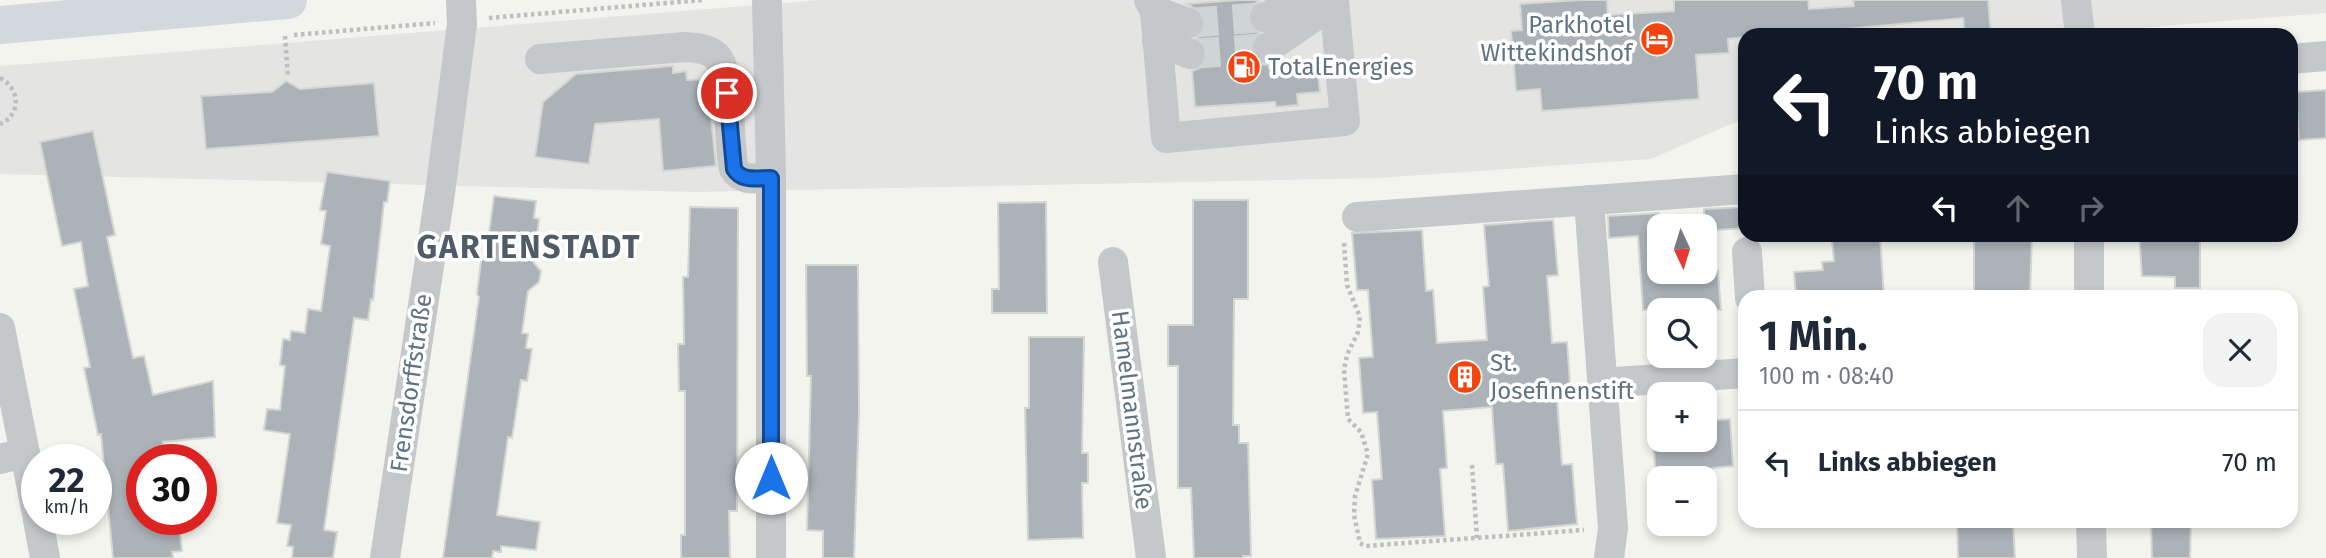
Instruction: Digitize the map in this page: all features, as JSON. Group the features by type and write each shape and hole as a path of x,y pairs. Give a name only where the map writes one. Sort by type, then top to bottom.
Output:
{"main road":[{"path":"0,25 286,18"}],"street":[{"path":"767,0 771,178 771,558"},
{"path":"1265,17 1303,0"},
{"path":"2076,0 2079,28"},
{"path":"1152,6 1166,138 1345,121 1334,1"},
{"path":"1268,48 1334,1"},
{"path":"1152,6 1188,23"},
{"name":"Frensdorffstraße","path":"386,558 440,193 461,10"},
{"path":"1157,41 1191,54"},
{"path":"540,59 685,47 704,48 715,55 725,71 734,169 737,175 744,178 771,178"},
{"path":"2298,58 2326,56"},
{"path":"1357,217 1738,189"},
{"path":"1589,200 1613,528 1609,558"},
{"path":"2089,242 2089,290"},
{"path":"1747,251 1750,290"},
{"name":"Hamelmannstraße","path":"1113,262 1151,558"},
{"path":"0,328 13,456 21,475"},
{"path":"1602,383 1738,373"},
{"path":"2091,528 2092,558"},
{"path":"41,535 45,558"}],"path":[{"path":"271,37 286,18 702,0"},
{"path":"286,18 288,77"},
{"path":"0,78 14,89 16,98 15,110 8,121 0,124"},
{"path":"1357,217 1342,218 1347,285 1360,317 1358,332 1347,355 1344,370 1349,419 1365,441 1367,454 1355,496 1354,515 1360,543 1366,546 1613,528"},
{"path":"1472,465 1478,538"}],"shaded area":[{"path":"820,0 2326,0 2326,13 2140,28 1738,28 1738,121 1651,159 1378,178 696,192 0,174 0,66"}],"building":[{"path":"1260,0 1251,6 1248,15 1249,25 1259,33 1252,41 1254,58 1261,64 1269,65 1269,68 1317,64 1320,92 1297,94 1298,105 1276,107 1275,102 1195,107 1192,71 1200,68 1206,60 1204,44 1197,38 1204,30 1205,21 1201,11 1186,4"},
{"path":"1607,0 1608,15 1674,11 1674,0 1808,0 1809,9 1854,6 1853,0 1988,0 1990,28 1964,28 1963,18 1858,28 1738,28 1738,38 1728,39 1729,53 1696,55 1699,99 1542,111 1540,89 1516,91 1511,31 1522,30 1520,4"},
{"path":"673,66 673,73 686,71 687,80 707,79 716,166 663,171 659,119 595,124 589,164 535,157 543,102 576,74"},
{"path":"286,81 300,89 374,83 379,136 206,149 201,96 272,92"},
{"path":"2326,90 2326,138 2299,140 2298,92"},
{"path":"93,131 115,235 107,237 133,358 144,356 153,395 213,381 215,437 163,444 126,444 126,535 180,535 182,551 172,552 173,558 113,558 112,444 102,444 101,434 98,435 84,368 90,367 74,289 88,286 81,242 62,246 40,142"},
{"path":"327,172 390,181 387,202 384,202 373,300 371,299 368,320 354,318 324,530 337,532 333,558 292,558 293,547 287,546 291,525 277,523 290,434 264,430 267,409 280,410 285,366 280,365 283,339 290,340 291,331 305,333 308,309 321,311 330,246 321,244 326,211 320,210"},
{"path":"494,196 536,201 534,218 539,219 534,263 541,271 539,282 528,291 522,333 528,334 526,348 532,349 527,381 521,380 512,438 508,437 497,515 540,522 536,550 501,546 501,552 493,551 492,558 443,558 479,297 477,294 481,261 486,255"},
{"path":"1193,200 1248,200 1248,299 1234,299 1233,425 1239,425 1239,443 1248,443 1251,556 1243,558 1194,558 1191,488 1178,488 1178,366 1168,366 1168,325 1193,325"},
{"path":"1046,202 1047,313 992,313 992,289 999,289 998,203"},
{"path":"690,207 738,208 737,511 729,511 730,558 681,558 681,535 685,535 685,391 679,391 678,344 684,344 683,277 688,277"},
{"path":"1738,207 1738,229 1717,230 1717,214 1704,214 1704,209"},
{"path":"1659,213 1647,214 1647,284 1717,284 1718,271 1721,310 1717,310 1717,298 1647,298 1647,310 1643,310 1638,236 1609,238 1608,216"},
{"name":"St. Josefinenstift","path":"1553,220 1558,275 1547,276 1552,343 1567,342 1571,396 1557,398 1562,465 1572,464 1577,524 1508,531 1503,464 1496,464 1492,407 1443,411 1447,468 1440,469 1445,536 1376,539 1372,480 1382,479 1377,412 1363,413 1359,358 1373,357 1368,290 1357,290 1352,233 1422,230 1426,291 1433,290 1437,343 1487,340 1483,287 1489,286 1484,225"},
{"path":"1832,242 1880,242 1883,290 1795,290 1794,272 1823,270 1822,262 1834,261"},
{"path":"1974,242 2032,242 2030,290 1974,290"},
{"path":"2140,242 2200,242 2200,288 2175,288 2175,277 2142,276"},
{"path":"806,265 858,265 859,413 854,558 823,558 823,531 807,530 811,376 807,376"},
{"path":"1029,337 1084,337 1082,453 1088,453 1088,483 1082,483 1083,538 1028,540 1025,408 1029,408"},
{"path":"1730,419 1733,466 1655,466 1654,452 1717,452 1717,420"},
{"path":"1957,528 2013,528 2015,558 1958,558"},
{"path":"2151,528 2191,528 2190,558 2152,558"}],"tunnel":[{"path":"1188,23 1265,17"},
{"path":"1190,54 1268,48"}],"place":[{"name":"Parkhotel Wittekindshof","path":"1657,39"},
{"name":"TotalEnergies","path":"1244,67"},
{"name":"St. Josefinenstift","path":"1465,377"}],"district":[{"name":"GARTENSTADT","path":"529,247"}],"route":[{"path":"727,93 732,160 737,175 744,178 771,178 771,478"}]}
